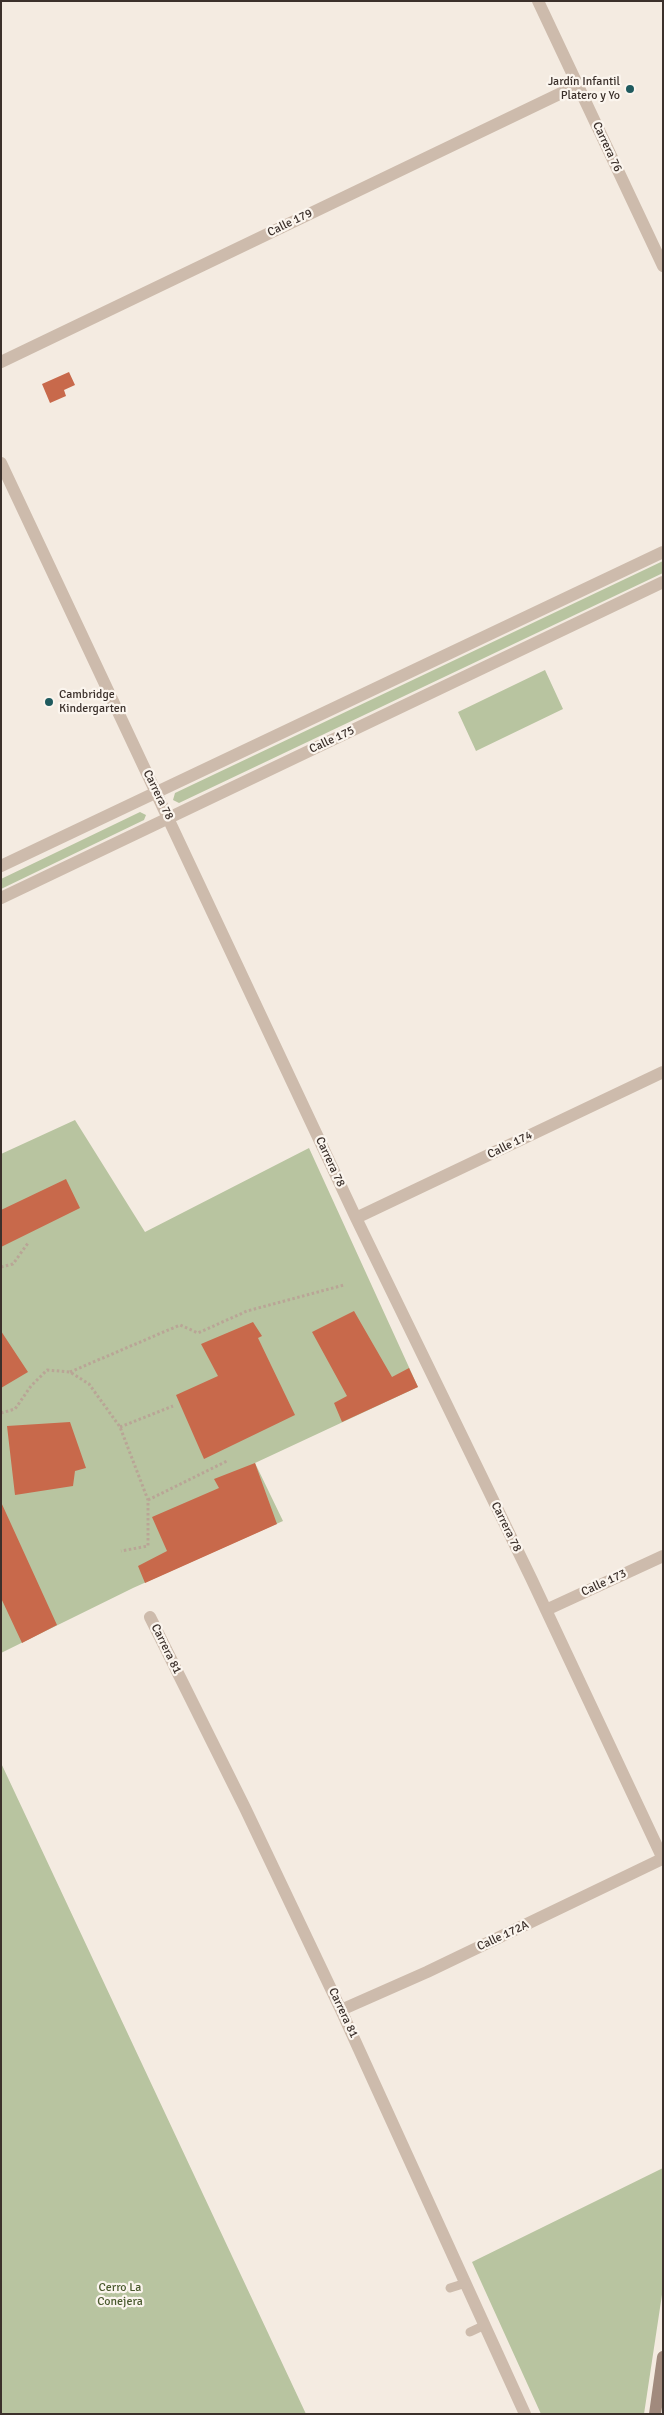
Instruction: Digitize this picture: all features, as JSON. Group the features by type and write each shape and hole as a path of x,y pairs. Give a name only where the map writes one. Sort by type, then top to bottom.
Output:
{"main road":[{"path":"655,2414 663,2357"}],"street":[{"name":"Carrera 76","path":"538,1 663,266"},
{"name":"Calle 179","path":"1,362 578,85"},
{"name":"Carrera 78","path":"1,463 47,556 356,1218 546,1610 663,1859"},
{"path":"1,866 663,552"},
{"name":"Calle 175","path":"1,898 663,582"},
{"name":"Calle 174","path":"356,1218 663,1072"},
{"name":"Calle 173","path":"546,1610 663,1556"},
{"name":"Carrera 81","path":"150,1617 245,1808 341,2010 525,2414"},
{"name":"Calle 172A","path":"341,2010 479,1947 663,1859"}],"lane":[{"path":"450,2288 466,2283"},
{"path":"470,2332 485,2325"}],"path":[{"path":"1,1268 12,1264 28,1243"},
{"path":"70,1372 180,1325 198,1334 247,1311 344,1286"},
{"path":"1,1413 15,1409 31,1386 47,1370 70,1372 89,1384 120,1427 148,1500 148,1546 121,1552"},
{"path":"120,1427 173,1406"},
{"path":"148,1500 227,1461"}],"green space":[{"path":"663,561 663,573 179,803 173,800 175,793"},
{"path":"545,670 563,709 476,751 458,712"},
{"path":"140,812 146,815 144,820 1,889 1,879"},
{"path":"75,1120 145,1232 309,1148 418,1387 255,1463 283,1521 133,1588 1,1653 1,1154"},
{"name":"Cerro La Conejera","path":"1,1763 306,2414 1,2414"},
{"path":"663,2168 663,2288 644,2414 541,2414 472,2262"}],"building":[{"path":"69,372 75,385 64,390 66,396 50,403 42,384"},
{"path":"66,1179 80,1208 1,1247 1,1210"},
{"path":"354,1311 392,1377 409,1368 418,1387 342,1422 334,1403 347,1396 312,1332"},
{"path":"253,1322 262,1336 258,1338 295,1415 204,1459 176,1395 218,1376 201,1344"},
{"path":"1,1331 28,1372 1,1388"},
{"path":"70,1422 86,1468 75,1471 73,1486 15,1495 7,1426"},
{"path":"255,1463 277,1524 145,1583 138,1566 167,1551 152,1517 219,1488 214,1479"},
{"path":"1,1502 57,1625 22,1643 1,1598"}],"place":[{"name":"Jardín Infantil Platero y Yo","path":"630,89"},
{"name":"Cambridge Kindergarten","path":"49,702"}]}
